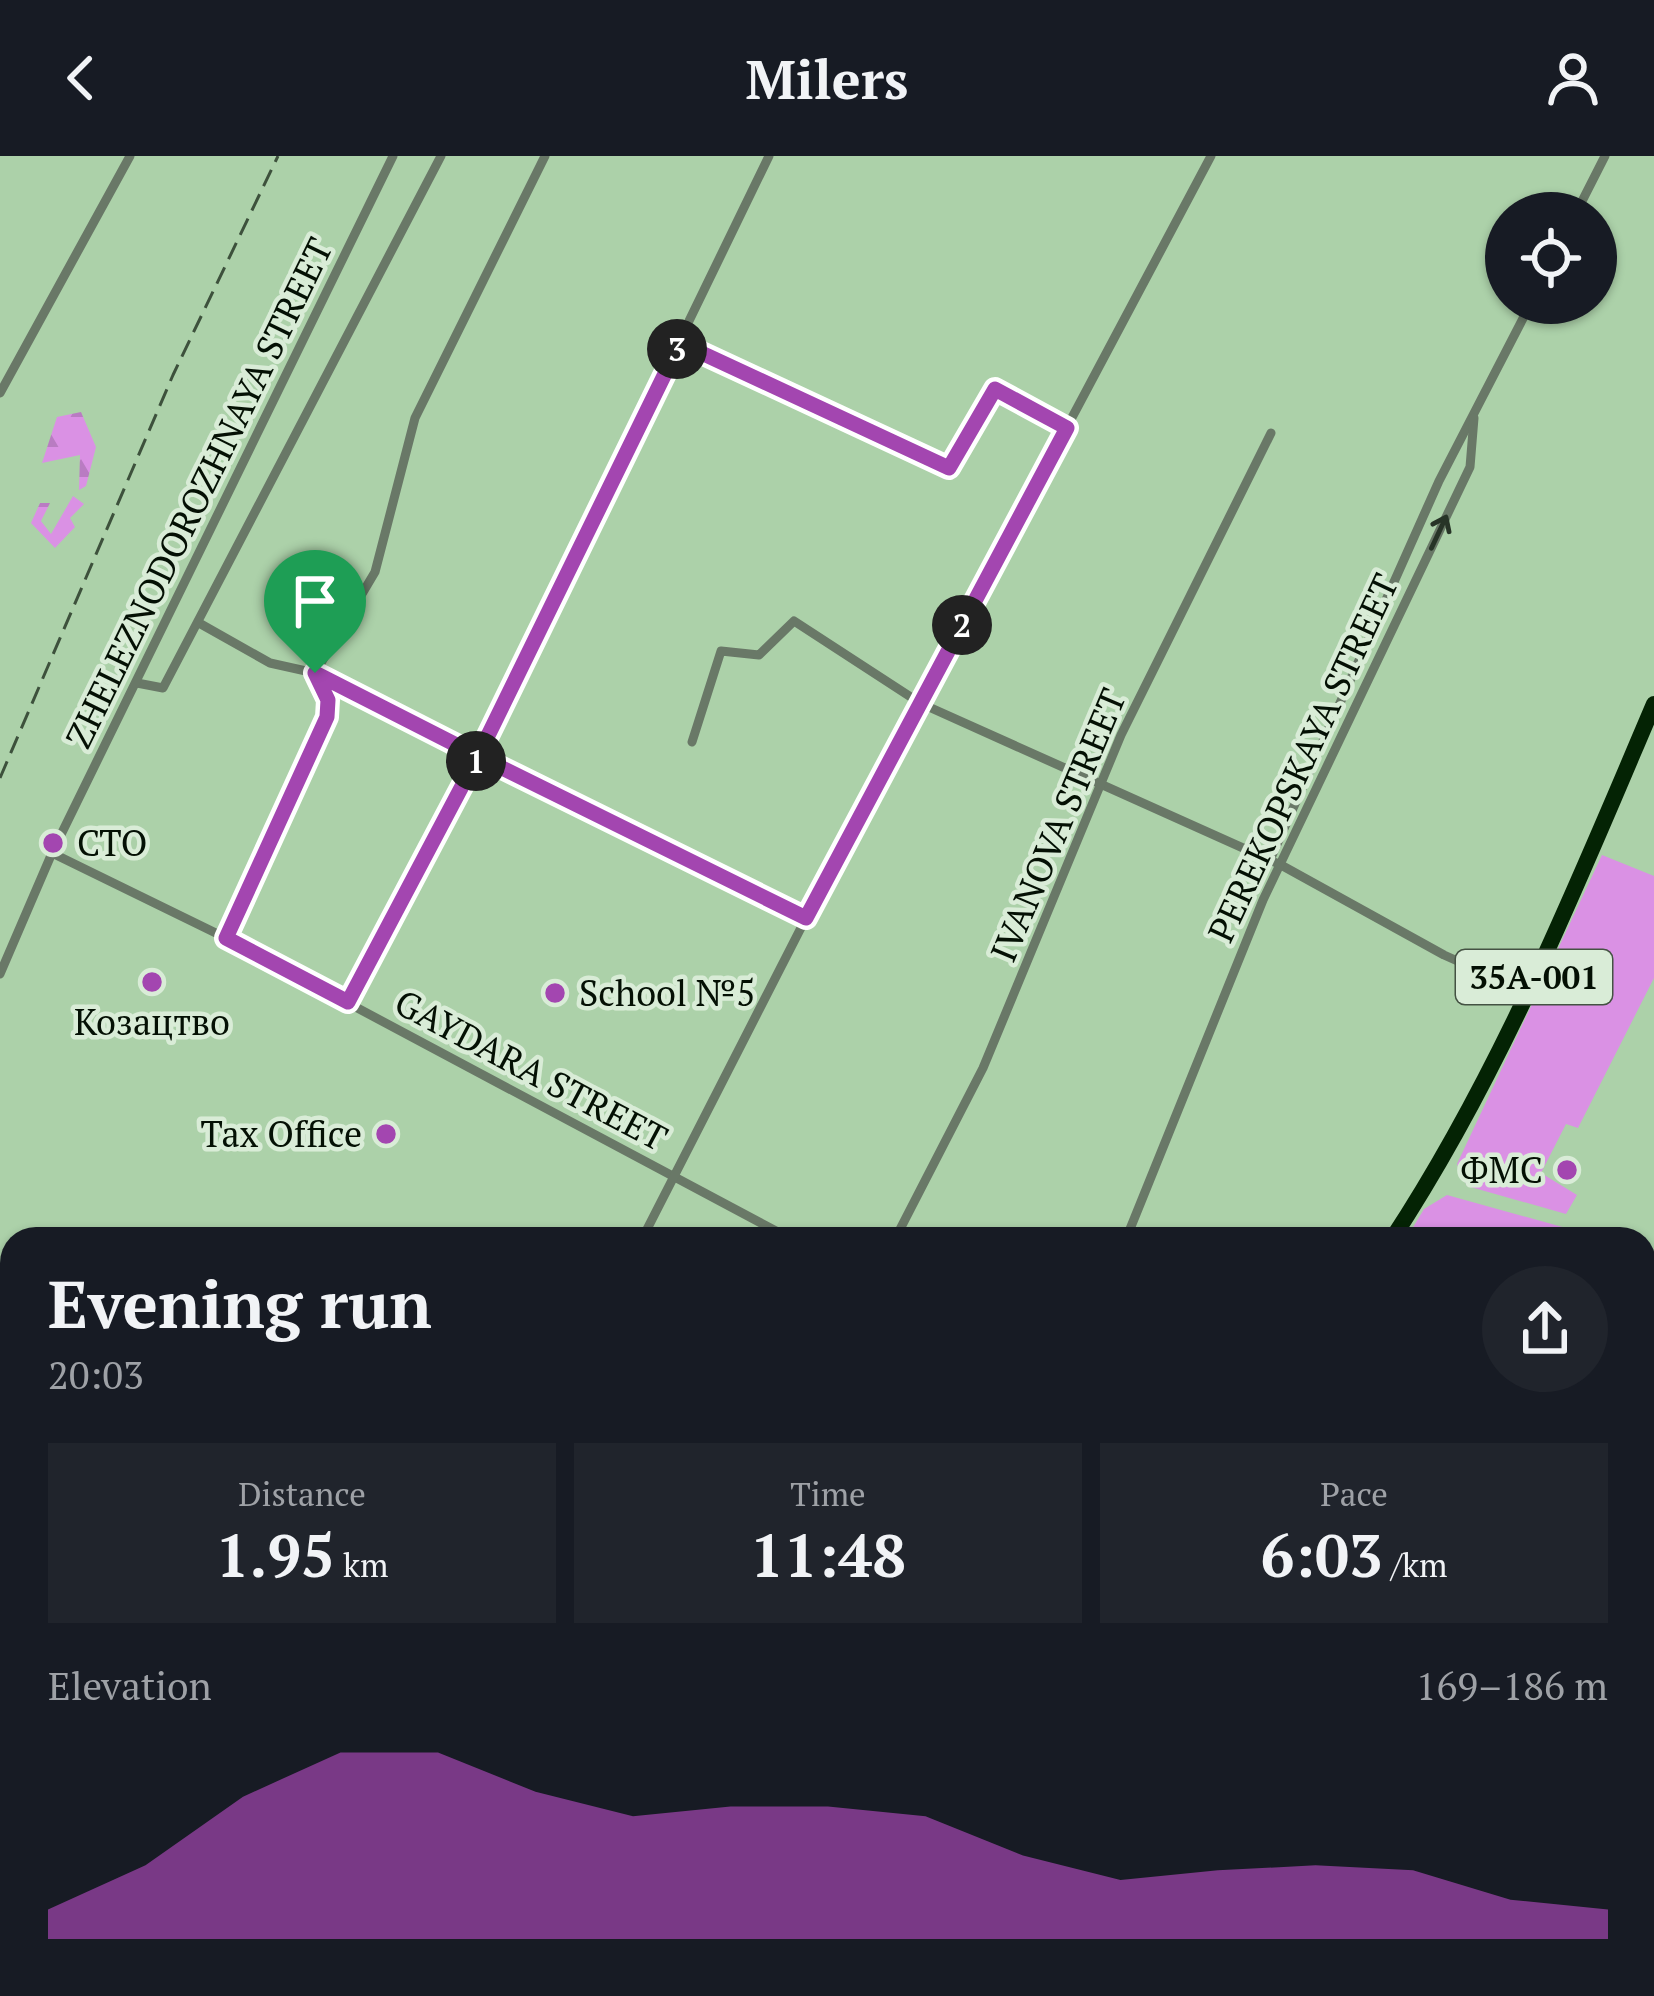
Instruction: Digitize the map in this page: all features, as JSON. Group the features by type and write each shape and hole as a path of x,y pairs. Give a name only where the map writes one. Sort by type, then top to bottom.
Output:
{"highway":[{"name":"35А-001","path":"1400,1227 1461,1130 1654,704"}],"street":[{"path":"0,393 130,156"},
{"name":"ZHELEZNODOROZHNAYA STREET","path":"0,974 52,853 393,156"},
{"path":"137,683 163,688 441,156"},
{"path":"315,673 375,572 415,418 545,156"},
{"path":"348,1002 478,756 769,156"},
{"path":"1587,192 1605,156"},
{"path":"648,1227 806,918 1209,157"},
{"name":"PEREKOPSKAYA STREET","path":"1131,1227 1275,863 1470,467 1474,418 1521,324"},
{"path":"680,343 949,468 995,389 1067,428"},
{"path":"1275,863 1438,481 1474,418"},
{"name":"IVANOVA STREET","path":"901,1227 983,1068 1103,788 1121,735 1271,433"},
{"path":"692,742 721,651 759,655 794,621 920,704 1275,863 1444,955 1527,992"},
{"path":"199,623 271,663 315,673 806,918"},
{"path":"226,938 327,717 328,700 315,673"},
{"name":"GAYDARA STREET","path":"52,853 226,938 768,1227"}],"green space":[{"path":"81,412 96,447 86,486 79,490 80,455 42,463 57,417"},
{"path":"73,496 84,504 70,518 75,527 55,548 31,523 40,503 50,503 41,521 51,534"},
{"path":"1602,855 1654,876 1654,978 1578,1128 1566,1124 1541,1173 1577,1195 1566,1214 1467,1186 1457,1164"},
{"path":"1447,1195 1562,1227 1413,1227 1424,1209"}],"railway":[{"path":"0,778 173,375 278,156"}],"place":[{"name":"СТО","path":"53,843"},
{"name":"Козацтво","path":"152,982"},
{"name":"School №5","path":"555,993"},
{"name":"Tax Office","path":"386,1134"},
{"name":"ФМС","path":"1567,1170"}],"route":[{"path":"315,673 328,700 327,717 226,938 348,1002 478,756 806,918 1067,428 995,389 949,468 850,418 792,398 680,343 478,756 315,673"}]}
